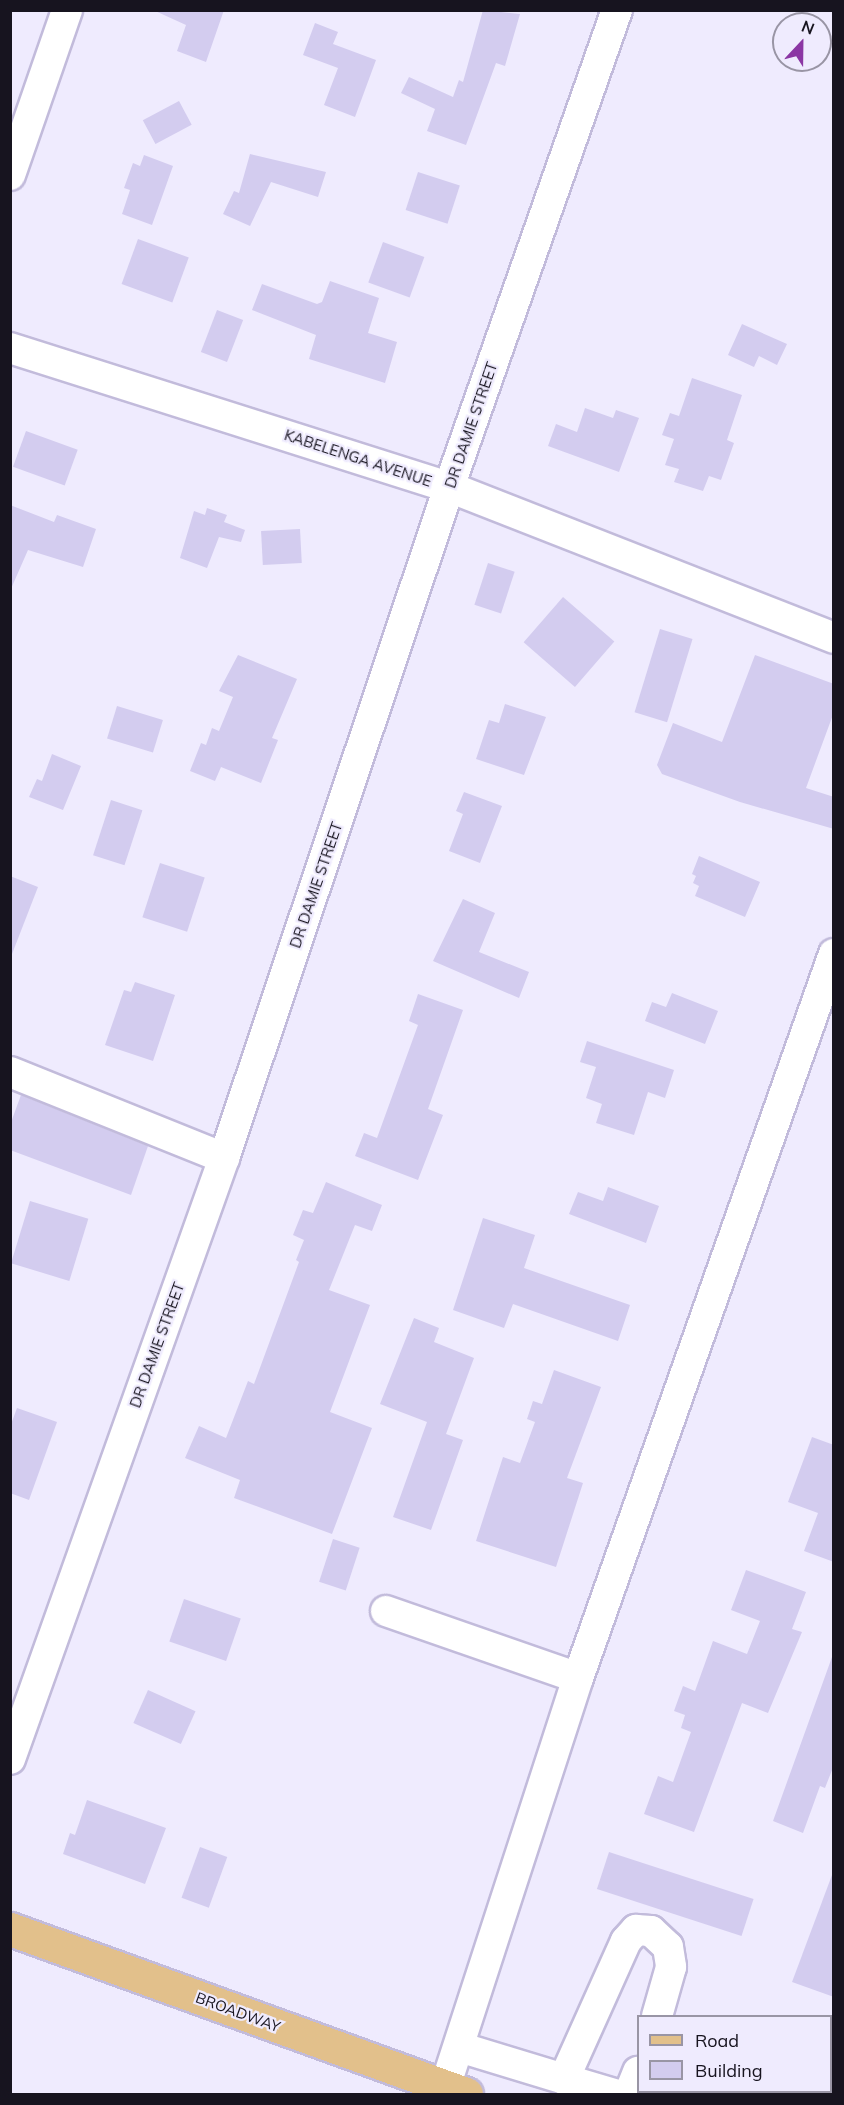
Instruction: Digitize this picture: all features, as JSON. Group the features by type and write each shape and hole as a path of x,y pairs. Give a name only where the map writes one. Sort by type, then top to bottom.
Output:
{"main road":[{"name":"BROADWAY","path":"10,1929 455,2091"}],"street":[{"path":"10,175 66,10"},
{"name":"DR DAMIE STREET","path":"10,1759 224,1158 449,488 617,10"},
{"name":"KABELENGA AVENUE","path":"10,348 449,488 834,638"},
{"path":"455,2091 459,2047 578,1678 834,954"},
{"path":"10,1072 224,1158"},
{"path":"386,1611 578,1678"},
{"path":"564,2079 626,1941 636,1930 651,1931 668,1947 671,1967 657,2015"},
{"path":"459,2047 614,2094"},
{"path":"629,2094 637,2076"}],"building":[{"path":"153,10 224,10 206,62 177,51 186,25"},
{"path":"483,10 520,14 505,66 496,63 466,145 427,131 435,109 401,93 409,77 453,97 459,80 463,82"},
{"path":"315,23 338,32 333,44 376,60 355,117 324,105 338,68 303,55"},
{"path":"179,101 192,125 155,144 143,120"},
{"path":"250,154 326,172 318,197 271,182 250,226 223,214 234,191 239,193"},
{"path":"144,155 173,166 152,225 122,214 130,190 124,188 133,163 140,166"},
{"path":"418,172 460,186 447,224 406,210"},
{"path":"138,239 189,257 172,303 122,284"},
{"path":"383,242 424,257 410,297 368,282"},
{"path":"330,281 379,298 368,333 397,342 385,383 309,359 316,335 252,310 262,284 317,304 322,302"},
{"path":"217,310 243,320 227,362 201,352"},
{"path":"742,324 787,344 777,365 759,356 754,367 728,355"},
{"path":"692,378 742,395 727,440 734,443 721,480 709,476 703,491 674,482 679,469 665,465 674,439 662,435 670,413 679,416"},
{"path":"585,408 613,418 616,410 639,418 619,472 548,446 556,424 577,432"},
{"path":"26,431 78,450 65,486 13,467"},
{"path":"10,505 54,522 57,515 96,529 83,567 28,550 10,591"},
{"path":"207,508 227,515 224,522 245,530 241,542 219,537 207,568 180,558 194,511 205,515"},
{"path":"300,529 302,563 263,565 261,531"},
{"path":"488,563 515,572 501,613 474,605"},
{"path":"563,597 614,642 575,687 524,642"},
{"path":"660,629 693,639 667,722 635,712"},
{"path":"238,655 297,679 272,738 278,740 261,783 221,767 215,781 190,771 201,743 206,745 212,728 219,731 233,697 219,691"},
{"path":"755,655 834,684 834,712 806,788 834,797 834,829 740,802 662,774 657,765 673,723 722,742"},
{"path":"505,704 546,717 524,775 476,759 489,720 499,723"},
{"path":"117,706 163,720 153,753 107,739"},
{"path":"52,754 81,766 63,810 29,797 37,779 42,781"},
{"path":"464,792 502,806 480,863 449,851 463,814 456,811"},
{"path":"111,800 142,810 124,865 93,855"},
{"path":"699,856 760,882 745,917 695,896 699,886 693,883 696,876 692,874"},
{"path":"160,863 205,878 187,932 142,917"},
{"path":"10,876 38,887 12,954 10,954"},
{"path":"463,899 495,913 479,952 529,972 519,998 433,961"},
{"path":"135,982 175,995 153,1061 105,1045 124,990 131,992"},
{"path":"672,993 718,1011 705,1044 645,1021 652,1002 666,1007"},
{"path":"418,994 463,1010 428,1109 443,1115 418,1180 355,1156 364,1133 377,1138 418,1025 409,1021"},
{"path":"587,1041 674,1070 665,1098 648,1092 634,1135 596,1123 602,1104 586,1098 596,1067 580,1062"},
{"path":"21,1095 148,1146 131,1195 10,1150 10,1125"},
{"path":"326,1182 382,1205 372,1231 355,1225 329,1290 370,1305 330,1412 372,1428 332,1534 234,1498 240,1480 185,1458 199,1426 226,1438 248,1381 254,1384 299,1262 296,1260 304,1240 293,1235 303,1210 313,1213"},
{"path":"608,1187 659,1206 646,1243 569,1214 578,1192 603,1201"},
{"path":"30,1201 88,1219 69,1281 11,1263"},
{"path":"483,1218 535,1235 524,1268 630,1305 618,1341 513,1304 504,1328 453,1310"},
{"path":"414,1318 439,1328 434,1342 474,1358 446,1434 463,1440 431,1530 393,1517 427,1422 380,1404"},
{"path":"554,1370 601,1387 567,1478 583,1483 556,1567 476,1541 503,1457 520,1463 535,1422 527,1419 533,1401 542,1404"},
{"path":"17,1408 57,1422 29,1500 10,1493 10,1427"},
{"path":"812,1437 834,1445 834,1562 804,1551 818,1513 788,1502"},
{"path":"333,1539 360,1548 346,1590 319,1582"},
{"path":"746,1570 806,1592 792,1629 802,1632 768,1713 742,1703 694,1832 644,1814 658,1776 673,1782 691,1732 681,1728 685,1715 674,1711 683,1686 695,1691 713,1641 747,1654 760,1621 731,1610"},
{"path":"184,1599 241,1619 226,1661 169,1642"},
{"path":"832,1657 834,1765 825,1788 820,1786 803,1833 773,1821"},
{"path":"148,1690 196,1711 181,1744 133,1723"},
{"path":"87,1800 166,1828 145,1884 63,1854 70,1833 75,1835"},
{"path":"200,1847 227,1857 209,1908 182,1898"},
{"path":"609,1852 754,1899 742,1936 597,1889"},
{"path":"832,1875 834,1875 834,1997 792,1982"}]}
